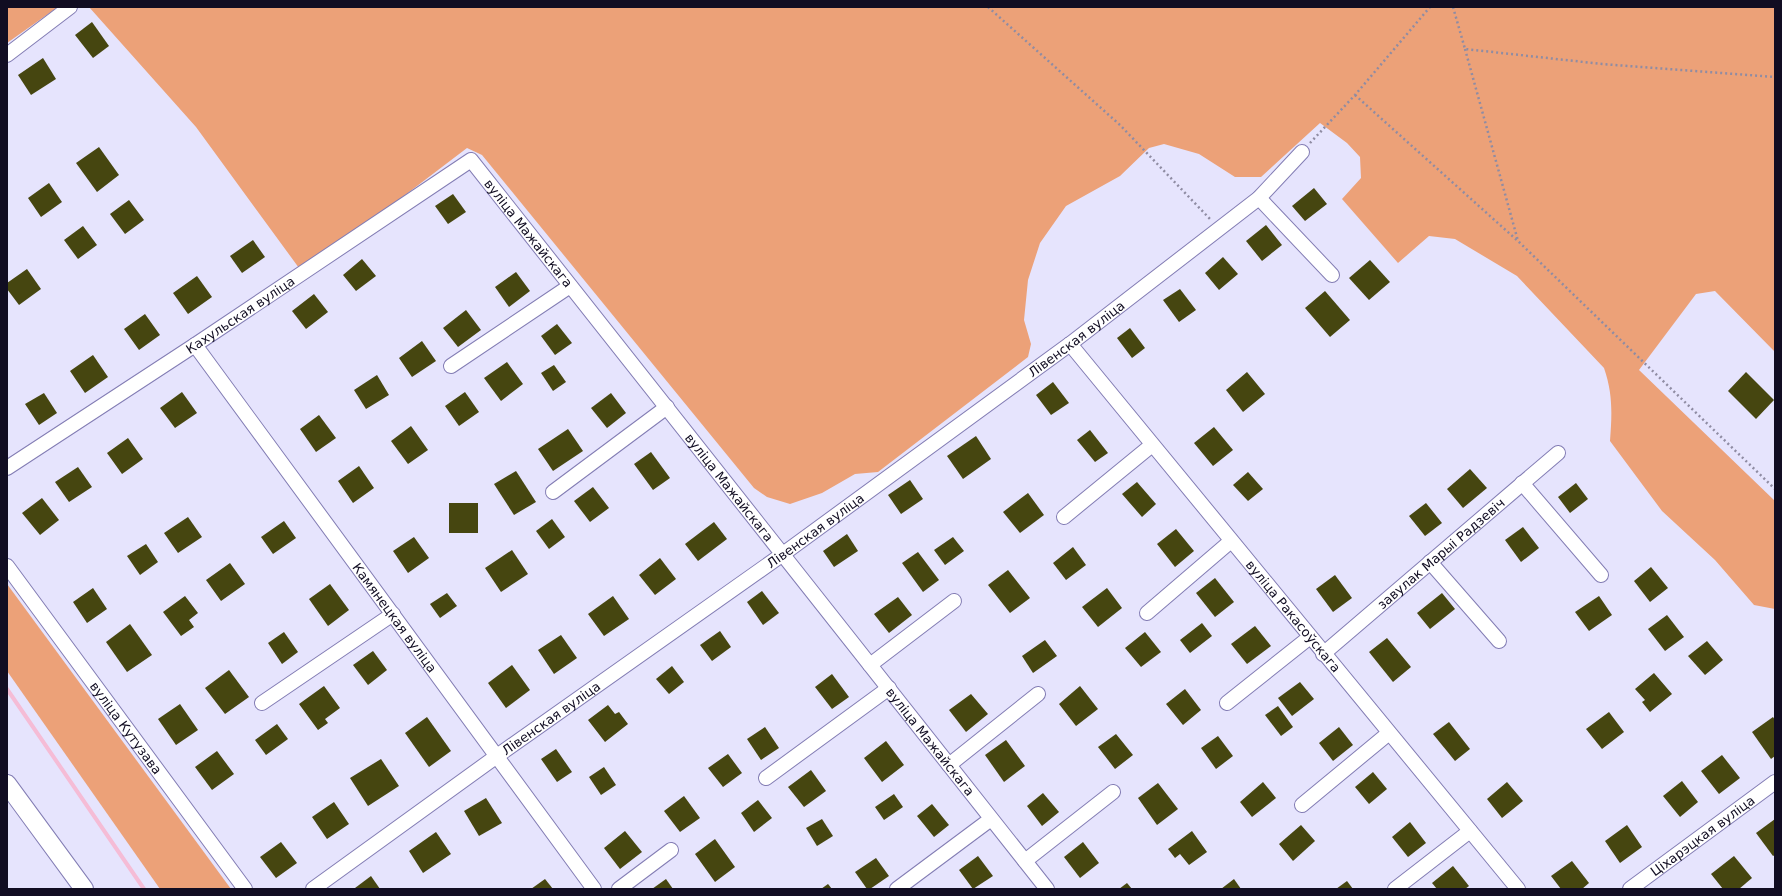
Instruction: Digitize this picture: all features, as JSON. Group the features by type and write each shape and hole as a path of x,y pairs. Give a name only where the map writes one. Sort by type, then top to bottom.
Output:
{"main road":[{"path":"7,784 84,889"}],"street":[{"path":"7,55 70,7"},
{"name":"Лівенская вуліца","path":"313,889 497,756 783,554 1070,344 1218,228 1259,198 1302,152"},
{"name":"вуліца Мажайскага","path":"471,160 889,688 1046,889"},
{"name":"Кахульская вуліца","path":"7,468 195,345 471,160"},
{"path":"1259,198 1332,275"},
{"path":"451,366 570,286"},
{"name":"вуліца Ракасоўскага","path":"1070,344 1323,654 1518,889"},
{"name":"Камянецкая вуліца","path":"195,345 594,889"},
{"path":"553,492 667,407"},
{"path":"1064,517 1152,445"},
{"name":"завулак Марыі Радзевіч","path":"1323,654 1558,453"},
{"path":"1522,483 1601,575"},
{"path":"1147,613 1231,541"},
{"path":"1430,562 1499,641"},
{"name":"вуліца Кутузава","path":"7,566 245,889"},
{"path":"870,665 954,601"},
{"path":"262,703 393,614"},
{"path":"1227,703 1310,637"},
{"path":"766,778 889,688"},
{"path":"949,765 1038,694"},
{"path":"1302,805 1389,733"},
{"name":"Ціхарэцкая вуліца","path":"1630,889 1775,782"},
{"path":"1024,861 1113,792"},
{"path":"897,889 991,819"},
{"path":"1395,889 1470,831"},
{"path":"619,889 671,850"}],"path":[{"path":"988,7 1120,125 1218,228"},
{"path":"1302,152 1355,95 1430,7"},
{"path":"1453,7 1519,242"},
{"path":"1465,49 1602,64 1775,77"},
{"path":"1355,95 1519,242 1775,489"}],"shaded area":[{"path":"7,7 58,7 7,43"},
{"path":"89,7 1775,7 1775,352 1715,291 1696,294 1639,370 1775,501 1775,609 1754,605 1715,560 1662,511 1610,441 1611,404 1609,387 1604,368 1517,276 1455,239 1429,236 1398,263 1342,199 1361,178 1360,157 1347,143 1320,123 1261,177 1235,177 1199,154 1164,144 1149,148 1120,176 1066,206 1040,243 1028,280 1024,320 1031,344 1028,357 878,472 855,474 822,493 790,504 767,497 754,488 482,155 467,148 392,205 299,268 196,127"},
{"path":"7,584 231,889 160,889 7,671"}],"building":[{"path":"92,22 109,46 93,58 75,35"},
{"path":"43,58 56,79 31,95 18,75"},
{"path":"99,147 119,175 97,192 76,163"},
{"path":"49,183 62,202 41,217 28,198"},
{"path":"1314,188 1327,204 1305,221 1292,206"},
{"path":"453,194 466,212 448,224 435,206"},
{"path":"129,200 144,220 125,234 110,214"},
{"path":"1266,225 1282,245 1262,261 1246,241"},
{"path":"83,226 97,245 78,259 64,240"},
{"path":"253,240 265,257 242,273 230,256"},
{"path":"1223,257 1238,274 1219,290 1205,273"},
{"path":"362,259 376,276 356,291 343,275"},
{"path":"1370,260 1390,282 1369,300 1349,278"},
{"path":"27,269 41,289 19,305 7,289 7,283"},
{"path":"516,272 530,291 509,307 495,287"},
{"path":"197,276 212,297 188,314 173,293"},
{"path":"1180,289 1196,310 1179,322 1163,300"},
{"path":"1325,291 1350,320 1330,337 1305,308"},
{"path":"314,294 328,312 306,329 292,311"},
{"path":"466,310 481,330 458,347 443,328"},
{"path":"145,314 160,335 139,350 124,329"},
{"path":"557,324 572,343 555,355 541,336"},
{"path":"1130,328 1145,348 1132,358 1117,338"},
{"path":"422,341 436,361 412,377 399,358"},
{"path":"93,355 108,377 85,393 70,371"},
{"path":"507,362 523,384 501,401 484,378"},
{"path":"554,365 566,382 553,391 541,373"},
{"path":"1247,372 1265,394 1243,412 1226,390"},
{"path":"1746,372 1774,400 1756,419 1728,391"},
{"path":"377,375 389,395 366,409 354,390"},
{"path":"1053,382 1069,403 1051,415 1036,395"},
{"path":"182,392 197,413 175,428 160,408"},
{"path":"465,392 479,412 459,426 445,406"},
{"path":"44,393 57,413 39,425 25,404"},
{"path":"611,393 626,413 607,428 591,408"},
{"path":"319,415 336,438 316,452 300,429"},
{"path":"411,426 428,450 408,464 391,441"},
{"path":"1214,427 1233,450 1213,466 1194,443"},
{"path":"568,429 583,451 553,471 538,449"},
{"path":"1090,430 1108,453 1095,462 1077,440"},
{"path":"976,436 991,459 963,479 947,456"},
{"path":"128,438 143,459 122,474 107,453"},
{"path":"651,452 670,478 653,490 634,464"},
{"path":"359,466 374,488 353,503 338,481"},
{"path":"78,467 92,487 69,502 55,482"},
{"path":"1470,469 1487,488 1463,508 1447,489"},
{"path":"516,471 536,502 514,515 494,484"},
{"path":"1248,472 1263,489 1248,501 1233,485"},
{"path":"910,480 923,499 901,514 888,495"},
{"path":"1137,482 1156,504 1142,517 1122,494"},
{"path":"1576,483 1588,499 1570,513 1558,497"},
{"path":"593,487 609,508 590,522 574,501"},
{"path":"1028,493 1044,515 1020,533 1003,512"},
{"path":"42,498 59,520 40,535 22,513"},
{"path":"449,503 478,503 478,533 449,533"},
{"path":"1426,503 1442,523 1425,536 1409,516"},
{"path":"188,517 202,537 178,553 164,533"},
{"path":"552,519 565,537 549,549 536,531"},
{"path":"284,521 296,538 273,554 261,537"},
{"path":"714,522 727,539 698,561 685,544"},
{"path":"1523,527 1539,548 1521,562 1505,540"},
{"path":"1176,529 1194,551 1175,567 1157,544"},
{"path":"847,534 858,551 834,567 823,551"},
{"path":"414,537 429,558 408,573 393,551"},
{"path":"953,537 964,551 945,565 934,550"},
{"path":"146,544 158,562 140,575 127,556"},
{"path":"1073,547 1086,565 1066,580 1053,563"},
{"path":"512,550 528,574 501,592 485,568"},
{"path":"918,552 939,580 923,592 902,563"},
{"path":"660,558 676,579 655,595 639,575"},
{"path":"230,563 245,584 221,601 206,580"},
{"path":"1651,567 1668,588 1650,602 1634,581"},
{"path":"1008,570 1030,598 1010,613 988,585"},
{"path":"1335,575 1352,598 1333,612 1316,589"},
{"path":"1215,578 1234,602 1215,617 1196,593"},
{"path":"330,584 349,610 328,626 309,599"},
{"path":"93,588 107,609 87,623 73,602"},
{"path":"1107,588 1122,608 1098,627 1082,607"},
{"path":"762,591 779,613 763,625 747,602"},
{"path":"447,593 457,606 440,618 430,604"},
{"path":"1442,593 1455,609 1430,629 1417,613"},
{"path":"185,596 198,613 189,620 194,627 181,636 163,612"},
{"path":"613,596 629,619 604,636 588,614"},
{"path":"1599,596 1612,615 1589,631 1575,612"},
{"path":"898,597 912,615 889,633 874,614"},
{"path":"1667,615 1684,637 1665,651 1648,629"},
{"path":"1202,623 1212,636 1190,653 1180,640"},
{"path":"130,624 152,655 127,672 106,642"},
{"path":"1255,626 1271,646 1247,664 1231,644"},
{"path":"720,631 731,647 712,661 700,645"},
{"path":"284,632 298,652 282,664 268,643"},
{"path":"1145,632 1161,652 1141,667 1125,648"},
{"path":"561,635 577,658 554,674 538,650"},
{"path":"1387,638 1411,667 1393,682 1369,652"},
{"path":"1045,640 1057,656 1033,673 1022,656"},
{"path":"1707,641 1723,660 1705,675 1688,656"},
{"path":"373,651 387,670 368,685 353,665"},
{"path":"512,665 530,690 506,708 488,683"},
{"path":"672,666 684,682 669,694 656,679"},
{"path":"229,670 249,697 225,714 205,688"},
{"path":"1654,673 1672,694 1650,712 1642,702 1645,700 1635,689"},
{"path":"832,674 849,697 832,709 815,687"},
{"path":"1300,682 1314,699 1292,716 1278,698"},
{"path":"324,686 340,708 325,719 328,723 318,730 299,704"},
{"path":"1080,686 1098,709 1076,726 1059,704"},
{"path":"1185,689 1201,710 1183,725 1166,704"},
{"path":"971,694 988,714 966,732 949,710"},
{"path":"180,704 198,730 176,745 158,719"},
{"path":"608,705 615,714 619,712 628,724 605,742 588,720"},
{"path":"1278,706 1293,727 1281,736 1265,715"},
{"path":"1609,712 1624,732 1602,749 1586,729"},
{"path":"427,717 451,751 429,767 405,733"},
{"path":"1773,717 1775,720 1775,756 1771,759 1752,732"},
{"path":"1449,722 1470,749 1455,761 1433,734"},
{"path":"277,724 288,739 266,755 255,740"},
{"path":"765,727 779,748 761,760 747,739"},
{"path":"1339,727 1353,745 1333,761 1319,743"},
{"path":"1116,734 1133,755 1115,769 1098,747"},
{"path":"1218,736 1233,756 1216,769 1201,748"},
{"path":"1006,740 1025,766 1004,782 985,755"},
{"path":"886,741 904,765 882,782 864,758"},
{"path":"556,749 572,772 557,782 541,759"},
{"path":"217,751 234,774 212,790 195,767"},
{"path":"728,754 742,773 723,787 708,768"},
{"path":"1722,755 1740,778 1719,794 1701,771"},
{"path":"381,759 399,786 368,806 350,778"},
{"path":"604,767 616,785 601,795 589,777"},
{"path":"811,770 826,791 804,807 788,787"},
{"path":"1373,772 1387,789 1369,804 1355,787"},
{"path":"1682,781 1698,802 1680,817 1663,796"},
{"path":"1263,782 1276,798 1252,817 1240,802"},
{"path":"1507,782 1523,801 1502,818 1487,799"},
{"path":"1158,783 1178,809 1157,825 1138,798"},
{"path":"1043,793 1059,812 1042,826 1027,806"},
{"path":"894,794 903,807 884,820 875,807"},
{"path":"684,796 700,818 680,832 664,811"},
{"path":"486,798 502,823 479,836 464,811"},
{"path":"758,800 772,818 754,832 741,813"},
{"path":"334,802 349,824 327,839 312,817"},
{"path":"932,804 949,825 934,837 917,816"},
{"path":"822,819 833,836 817,846 806,828"},
{"path":"1775,819 1775,855 1773,856 1756,833"},
{"path":"1410,822 1426,843 1408,857 1392,837"},
{"path":"1301,825 1315,841 1293,861 1279,844"},
{"path":"1627,825 1642,847 1620,863 1605,841"},
{"path":"625,831 642,852 620,869 604,848"},
{"path":"1192,831 1207,852 1189,865 1180,854 1175,858 1168,849"},
{"path":"436,832 451,854 423,873 409,851"},
{"path":"715,839 735,867 715,882 695,854"},
{"path":"281,842 297,863 276,878 260,857"},
{"path":"1083,842 1099,863 1080,878 1064,857"},
{"path":"978,856 993,876 973,889 959,870"},
{"path":"1734,856 1752,878 1739,889 1723,889 1711,874"},
{"path":"876,858 889,876 870,889 867,889 855,872"},
{"path":"1572,861 1589,883 1582,889 1561,889 1551,876"},
{"path":"1453,866 1469,886 1465,889 1437,889 1432,883"},
{"path":"371,876 380,889 355,888"},
{"path":"545,879 553,889 531,889"},
{"path":"666,879 673,889 652,889"},
{"path":"1234,879 1241,889 1221,889"},
{"path":"1347,881 1353,889 1336,889"},
{"path":"1127,883 1132,889 1119,889"},
{"path":"828,884 832,889 821,889"}],"waterway":[{"path":"7,689 144,889"}]}
